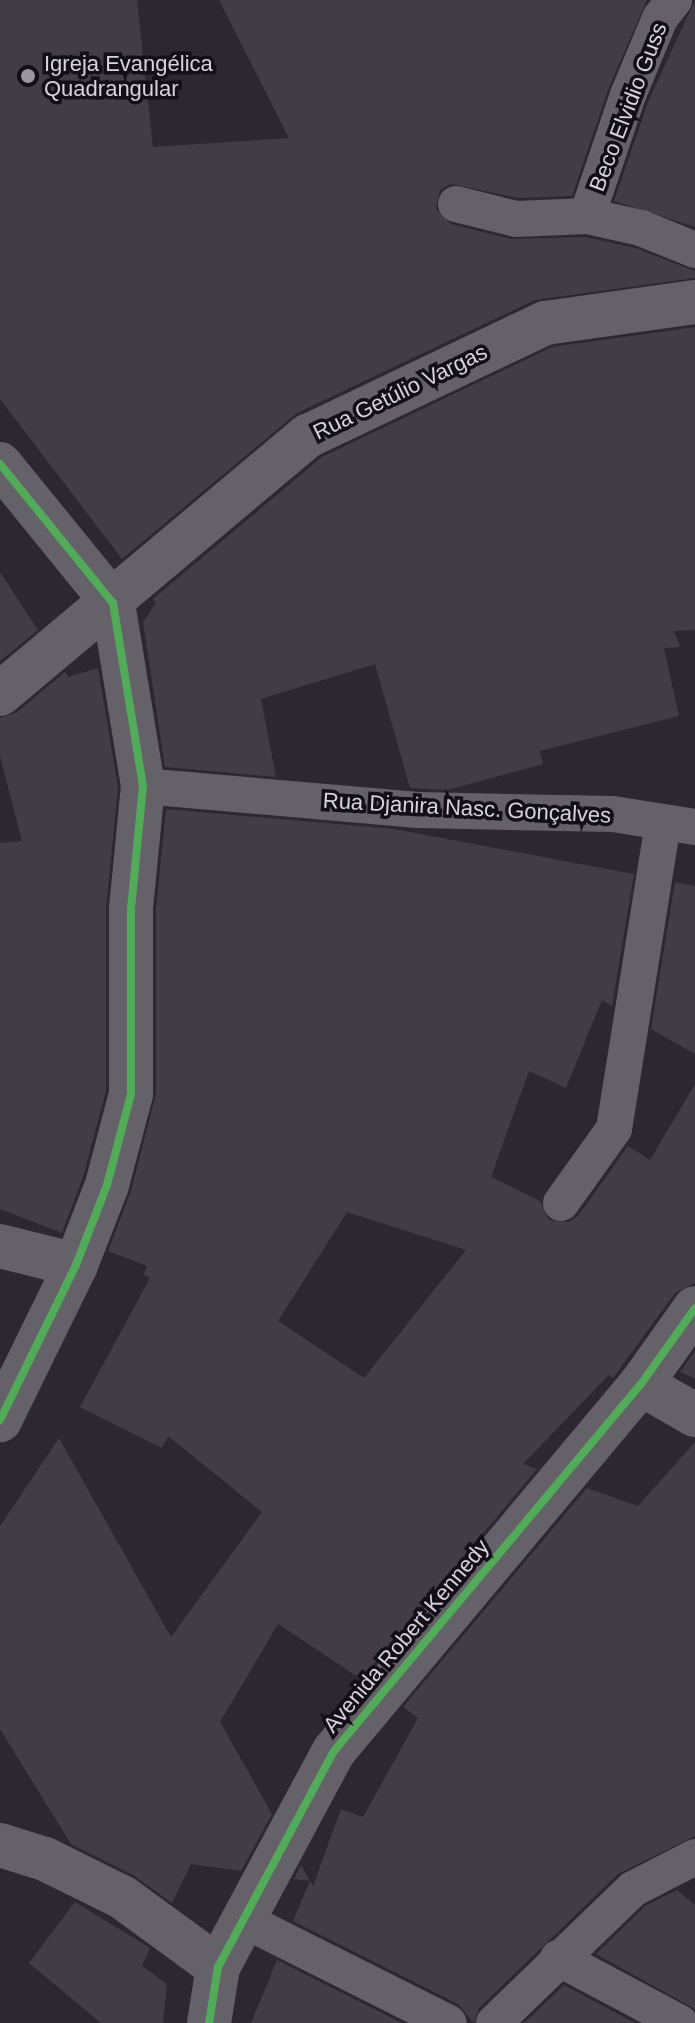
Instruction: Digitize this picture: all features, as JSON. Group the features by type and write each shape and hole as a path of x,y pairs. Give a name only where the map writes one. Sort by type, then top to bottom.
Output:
{"street":[{"name":"Rua Getúlio Vargas","path":"0,694 113,603 308,436 545,323 695,302"},
{"path":"0,464 113,603 143,786 131,908 131,1094 107,1185 76,1265 0,1420"},
{"path":"0,1246 76,1265"},
{"name":"Avenida Robert Kennedy","path":"209,2023 218,1967 334,1751 641,1384 695,1308"},
{"path":"641,1384 695,1415"},
{"path":"0,1845 45,1859 122,1897 218,1967"}],"lane":[{"name":"Beco Elvidio Guss","path":"587,216 628,95 660,18 674,0"},
{"name":"Beco Elvidio Guss","path":"456,204 516,219 587,216 641,228 695,250"},
{"name":"Rua Djanira Nasc. Gonçalves","path":"143,786 418,810 613,814 679,826"},
{"path":"561,1203 614,1129 679,826"},
{"path":"494,2023 633,1889 695,1857"},
{"path":"244,1920 449,2023"},
{"path":"558,1958 680,2023"}],"building":[{"path":"0,0 137,0 153,147 289,138 219,0 647,0 609,87 572,196 518,198 451,184 440,190 436,209 451,224 511,239 585,237 635,248 695,271 695,278 535,300 297,413 122,559 0,399"},
{"path":"695,0 695,227 614,201 648,102"},
{"path":"695,327 695,630 674,631 680,647 664,648 679,716 540,751 543,764 448,790 410,788 375,664 261,699 276,777 165,767 143,622 156,603 153,599 322,457 552,347"},
{"path":"0,572 38,630 0,661"},
{"path":"98,668 118,787 106,908 106,1091 83,1177 62,1233 0,1209 0,843 22,841 0,756 0,718 16,713 65,672 68,677"},
{"path":"166,809 394,829 634,874 612,1006 602,1000 566,1088 529,1071 491,1177 540,1201 549,1220 569,1222 578,1216 628,1146 650,1160 695,1084 695,1283 675,1293 613,1378 609,1375 523,1464 537,1469 361,1679 278,1624 220,1722 272,1814 241,1871 191,1864 172,1903 133,1875 71,1844 0,1729 0,1526 59,1438 171,1637 262,1512 168,1436 162,1448 80,1407 150,1278 144,1275 147,1266 108,1251 131,1191 156,1094 156,909","holes":["347,1212 466,1250 364,1378 278,1321"]},
{"path":"675,882 695,886 695,1054 651,1029"},
{"path":"695,1351 695,1379 680,1372"},
{"path":"695,1442 695,1836 618,1874 479,2008 474,2023 458,2004 293,1921 310,1881 294,1879 301,1865 313,1886 341,1809 363,1817 418,1718 403,1707 587,1488 638,1506"},
{"path":"677,1890 695,1905 695,2009 596,1954 645,1906"},
{"path":"75,1902 150,1948 142,1966 167,1984 163,2023 101,2023 29,1963"},
{"path":"277,1960 402,2023 251,2023"},
{"path":"564,1985 635,2023 524,2023"}],"cycle path":[{"path":"0,464 113,603 143,786 131,908 131,1094 107,1185 76,1265 0,1420"},
{"path":"209,2023 218,1967 334,1751 641,1384 695,1308"}],"place":[{"name":"Igreja Evangélica Quadrangular","path":"28,76"}]}
